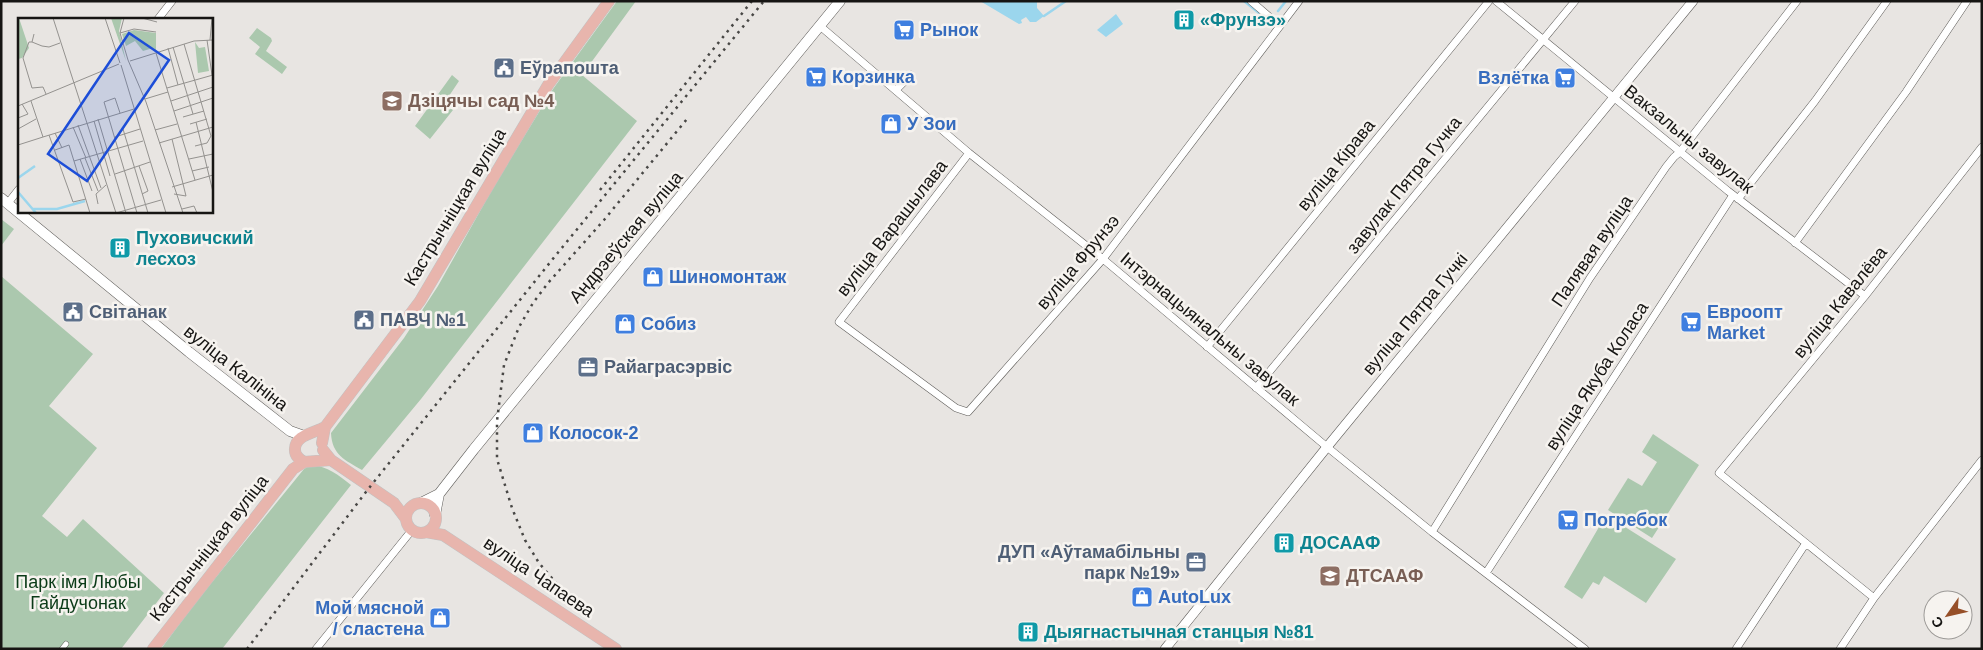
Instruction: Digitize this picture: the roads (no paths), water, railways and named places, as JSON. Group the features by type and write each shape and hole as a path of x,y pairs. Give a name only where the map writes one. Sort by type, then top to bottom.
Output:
{"main road":[{"name":"Кастрычніцкая вуліца","path":"322,446 325,427 420,300 548,85 609,1"},
{"name":"Андрэеўская вуліца","path":"418,504 439,494 583,314 840,1"},
{"name":"вуліца Калініна","path":"5,200 18,211"},
{"name":"вуліца Калініна","path":"20,212 189,352 290,431 306,435"},
{"name":"Кастрычніцкая вуліца","path":"306,435 325,427"},
{"name":"вуліца Калініна","path":"290,431 298,455"},
{"path":"330,460 316,461 298,455 296,442 306,435 318,438 330,460 394,503 409,525 419,533 426,532 432,528 435,516"},
{"path":"316,461 322,446"},
{"name":"Кастрычніцкая вуліца","path":"153,649 293,469 298,455"},
{"name":"Андрэеўская вуліца","path":"435,516 439,494"},
{"path":"394,503 430,506 443,535"},
{"path":"409,525 408,512 418,504"},
{"name":"вуліца Чапаева","path":"426,532 443,535 616,649"}],"street":[{"path":"159,18 172,1"},
{"path":"1251,1 1279,25"},
{"name":"вуліца Фрунзэ","path":"839,322 956,408 968,412 1103,260 1298,1"},
{"name":"вуліца Кірава","path":"1207,347 1489,1"},
{"name":"Вакзальны завулак","path":"1496,1 1736,197 1865,296"},
{"name":"завулак Пятра Гучка","path":"1256,388 1575,1"},
{"name":"вуліца Пятра Гучкі","path":"1165,649 1327,447 1693,1"},
{"name":"Палявая вуліца","path":"1432,532 1590,278 1666,167 1680,152 1797,1"},
{"name":"вуліца Якуба Коласа","path":"1486,573 1736,197 1815,101 1887,1"},
{"path":"1795,243 1906,92 1967,1"},
{"name":"Інтэрнацыянальны завулак","path":"820,26 970,153 1103,260 1327,447 1432,532 1586,649"},
{"path":"896,90 911,75"},
{"name":"вуліца Кавалёва","path":"1806,543 1719,473 1865,296 1982,147"},
{"name":"вуліца Варашылава","path":"839,322 970,153"},
{"path":"5,200 18,191"},
{"path":"1840,649 1874,598 1982,460"},
{"path":"316,649 409,525"},
{"path":"1736,649 1806,543 1874,598"},
{"path":"62,649 66,644"}],"water":[{"path":"980,1 1037,2 1037,8 1044,16 1036,22 1030,22 1026,17 1019,24"},
{"path":"1116,14 1123,24 1106,37 1097,30"}],"waterway":[{"path":"1044,16 1066,1"},
{"path":"1244,1 1269,21"},
{"path":"1278,11 1286,1"}],"railway":[{"path":"600,190 752,1"},
{"path":"247,649 369,488 556,255 764,1"},
{"path":"562,590 539,563 525,540 512,508 497,459 497,421 504,365 519,327 533,303 687,119"}],"place":[{"name":"«Фрунзэ»","path":"1184,20"},
{"name":"Рынок","path":"904,30"},
{"name":"Еўрапошта","path":"504,68"},
{"name":"Корзинка","path":"816,77"},
{"name":"Взлётка","path":"1565,78"},
{"name":"Дзіцячы сад №4","path":"392,101"},
{"name":"У Зои","path":"891,124"},
{"name":"Пуховичский лесхоз","path":"120,248"},
{"name":"Шиномонтаж","path":"653,277"},
{"name":"Світанак","path":"73,312"},
{"name":"ПАВЧ №1","path":"364,320"},
{"name":"Евроопт Market","path":"1691,322"},
{"name":"Собиз","path":"625,324"},
{"name":"Райаграсэрвіс","path":"588,367"},
{"name":"Колосок-2","path":"533,433"},
{"name":"Погребок","path":"1568,520"},
{"name":"ДОСААФ","path":"1284,543"},
{"name":"ДУП «Аўтамабільны парк №19»","path":"1196,562"},
{"name":"ДТСААФ","path":"1330,576"},
{"name":"AutoLux","path":"1142,597"},
{"name":"Мой мясной / сластена","path":"440,618"},
{"name":"Дыягнастычная станцыя №81","path":"1028,632"}],"park label":[{"name":"Парк імя Любы Гайдучонак","path":"78,592"}]}
